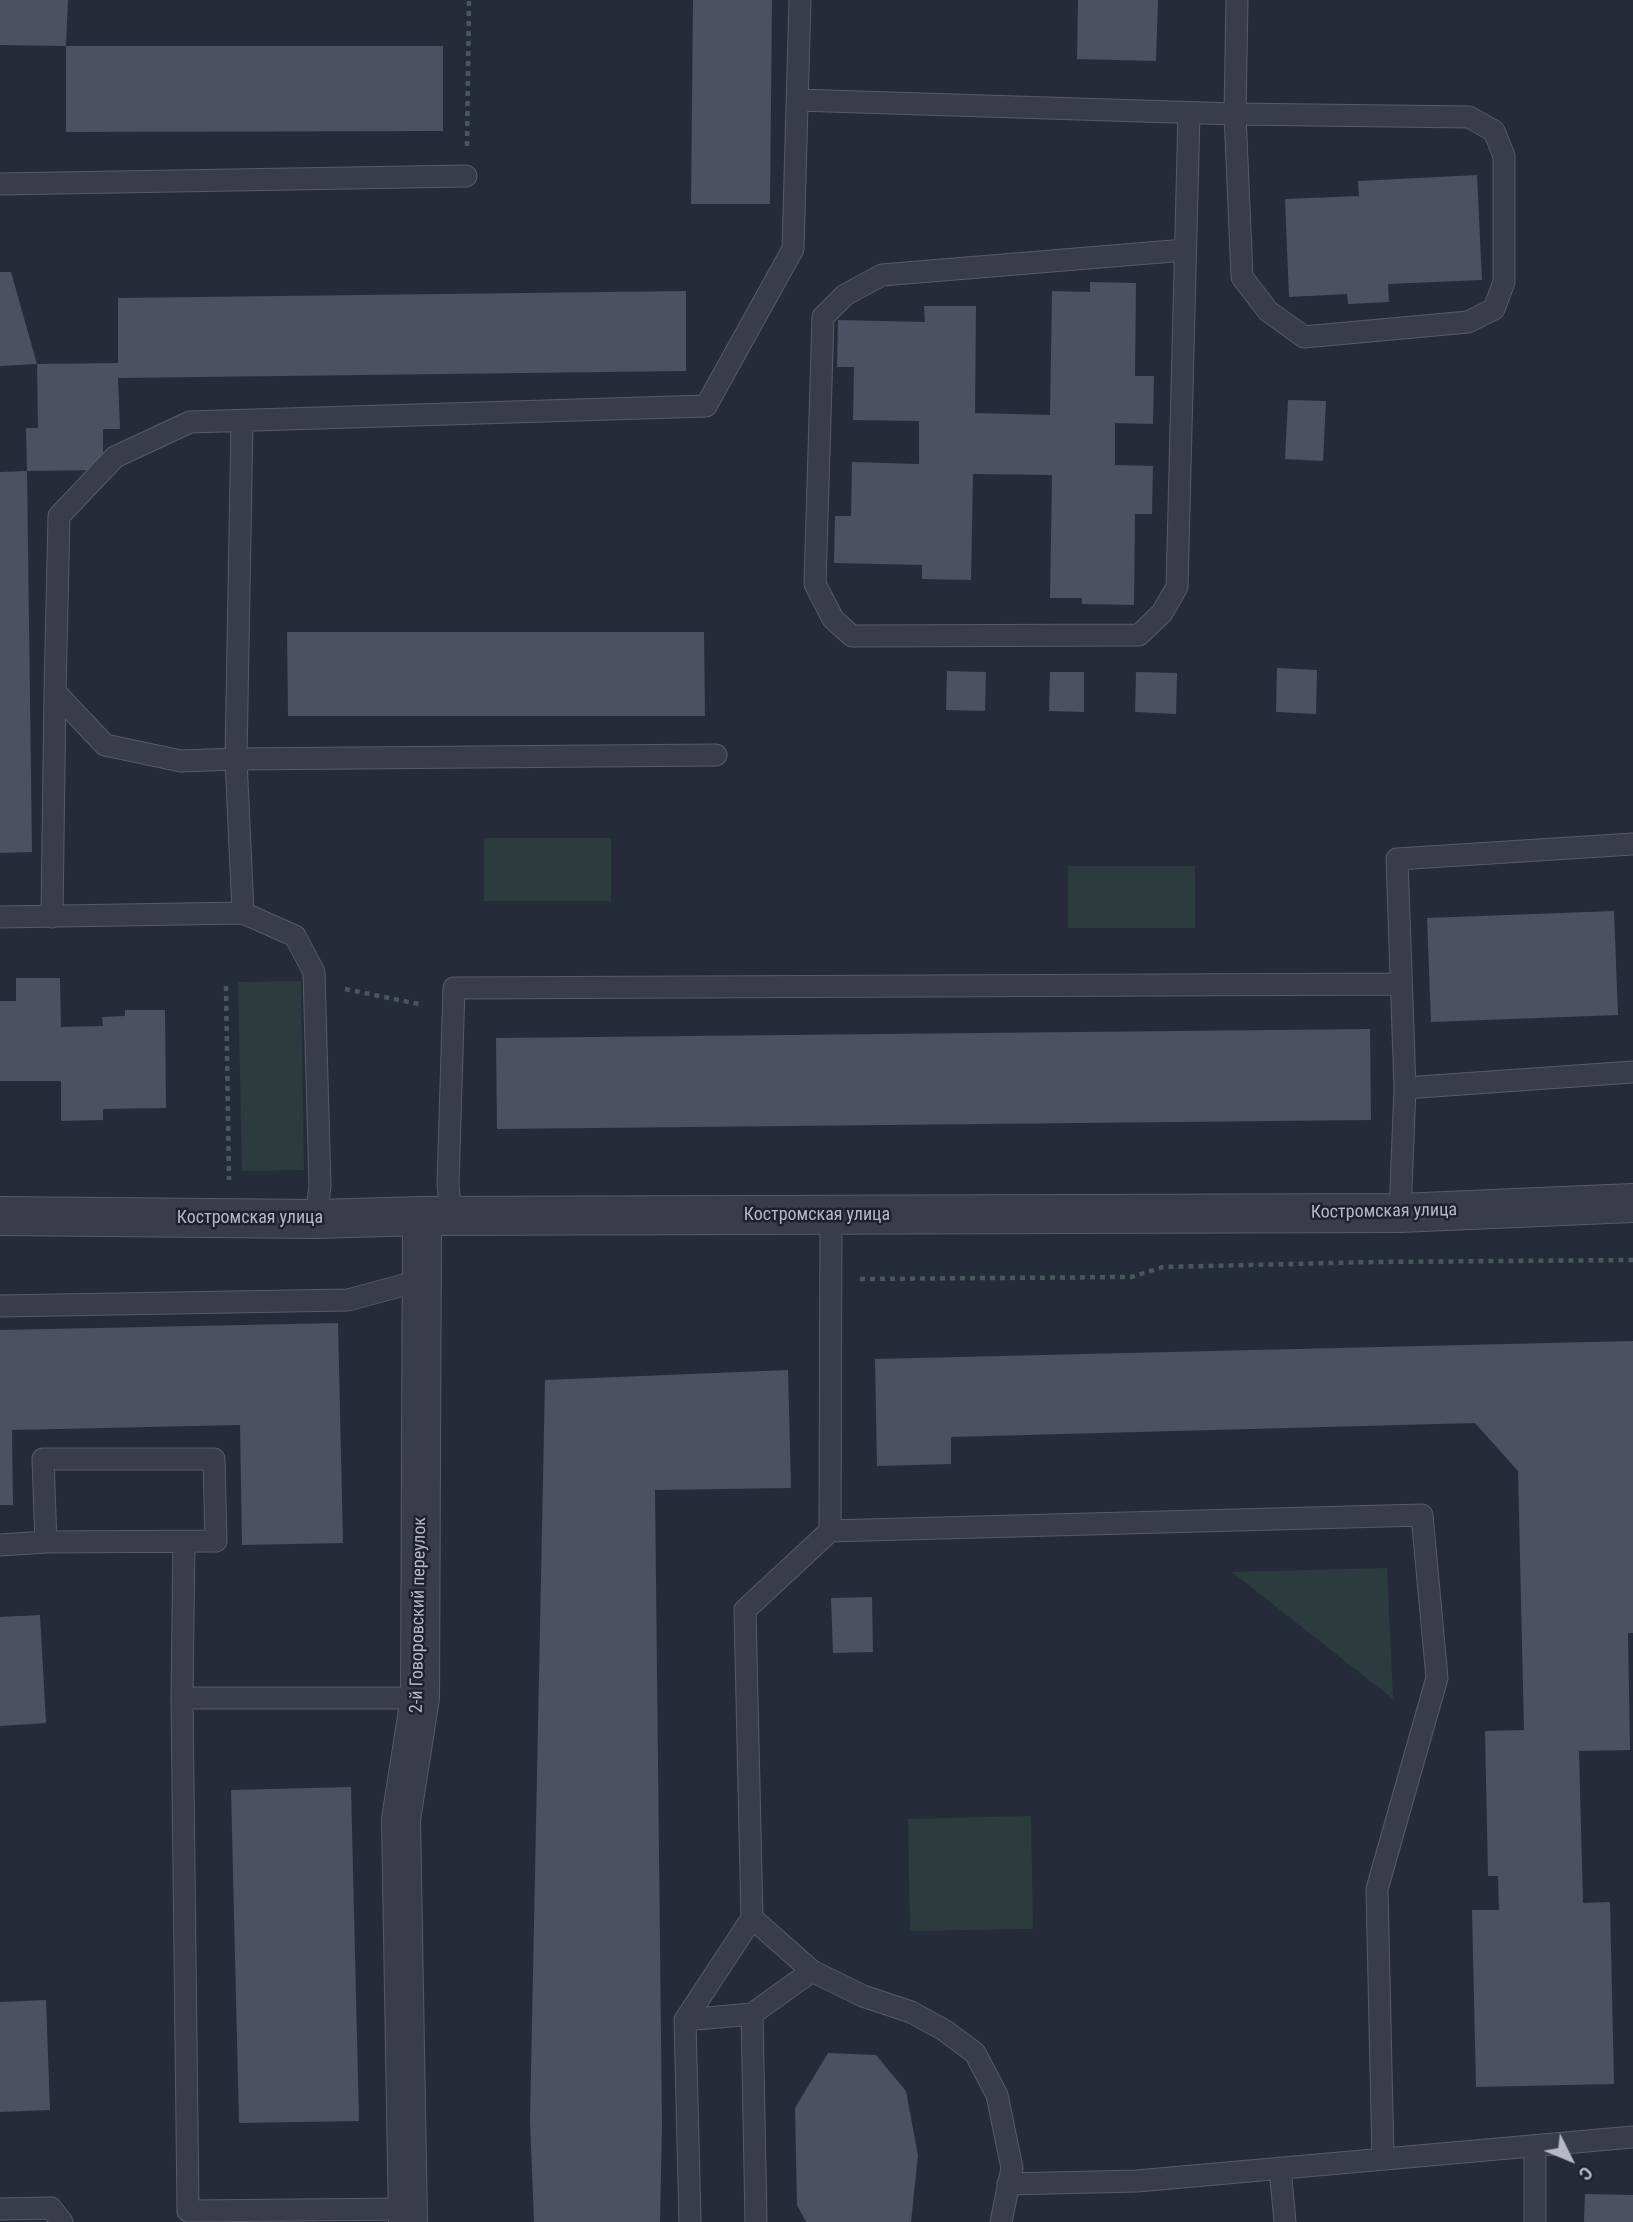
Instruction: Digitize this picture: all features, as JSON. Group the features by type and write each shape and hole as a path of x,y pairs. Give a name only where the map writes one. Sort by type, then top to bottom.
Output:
{"street":[{"name":"Костромская улица","path":"0,1216 316,1219 436,1216 1400,1213 1633,1203"},
{"name":"2-й Говоровский переулок","path":"408,2215 401,1819 420,1698 422,1280 436,1216"}],"lane":[{"path":"52,917 59,516 115,457 190,422 706,406 793,250 800,0"},
{"path":"797,100 1189,113 1236,114 1469,117 1494,131 1504,156 1504,282 1494,309 1468,322 1304,337 1268,311 1242,277 1236,114 1237,0"},
{"path":"1185,250 882,275 845,295 823,317 815,584 833,619 852,636 1139,635 1163,613 1177,587 1189,113"},
{"path":"0,184 466,176"},
{"path":"242,421 236,759 243,913"},
{"path":"55,692 105,745 181,761 716,755"},
{"path":"1400,1213 1405,1088 1397,859 1633,844"},
{"path":"0,918 243,913 295,936 314,972 320,1186 316,1219"},
{"path":"436,1216 448,1184 454,988 1401,984"},
{"path":"1405,1088 1633,1072"},
{"path":"830,1531 831,1214"},
{"path":"0,1306 348,1300 422,1280"},
{"path":"0,1545 46,1542 216,1541 214,1459 43,1459 46,1542"},
{"path":"690,2222 685,2020 752,1918 745,1610 830,1531 1422,1515 1437,1678 1377,1889 1383,2160"},
{"path":"184,1541 182,1698 189,2217 408,2215"},
{"path":"182,1698 420,1698"},
{"path":"752,1918 812,1971 863,1996 911,2012 944,2030 975,2053 997,2095 1012,2168 1001,2222"},
{"path":"685,2020 752,2014 812,1971"},
{"path":"752,2014 755,2222"},
{"path":"1008,2185 1136,2182 1633,2137"},
{"path":"1535,2146 1535,2222"},
{"path":"1280,2168 1285,2222"},
{"path":"0,2208 51,2208 62,2222"}],"path":[{"path":"466,176 469,0"},
{"path":"314,982 453,1011"},
{"path":"226,986 229,1188"},
{"path":"857,1279 1130,1277 1163,1267 1308,1263 1633,1260"}],"shaded area":[{"path":"484,838 611,838 611,901 484,901"},
{"path":"1068,866 1195,866 1195,928 1068,928"},
{"path":"301,981 304,1170 242,1171 238,982"},
{"path":"1387,1568 1393,1699 1232,1572"},
{"path":"1031,1816 1033,1929 910,1931 908,1819"}],"building":[{"path":"0,0 68,0 66,46 0,45"},
{"path":"693,0 772,0 770,204 691,204"},
{"path":"1078,0 1158,0 1156,61 1077,59"},
{"path":"66,46 443,46 443,131 66,132"},
{"path":"1477,175 1482,280 1388,284 1389,302 1348,304 1347,294 1289,297 1285,199 1359,196 1358,181"},
{"path":"0,272 11,272 37,364 0,366"},
{"path":"1090,282 1136,283 1135,376 1154,376 1153,424 1115,423 1115,465 1153,466 1152,514 1135,514 1134,605 1082,604 1082,598 1050,598 1052,475 973,474 971,580 922,579 922,565 834,563 835,516 851,516 852,462 919,464 919,421 853,420 854,367 837,367 838,320 925,322 924,306 976,306 975,413 1050,415 1052,291 1090,292"},
{"path":"686,291 686,371 118,378 120,429 103,429 103,470 27,471 26,428 38,428 37,364 118,363 118,298"},
{"path":"1288,400 1326,401 1323,461 1285,459"},
{"path":"27,471 32,852 0,853 0,472"},
{"path":"287,632 704,632 705,716 288,716"},
{"path":"1277,668 1317,670 1316,714 1276,712"},
{"path":"947,671 986,672 985,711 946,710"},
{"path":"1050,672 1084,672 1084,712 1049,711"},
{"path":"1136,672 1177,673 1176,714 1135,712"},
{"path":"1614,911 1618,1015 1431,1022 1427,918"},
{"path":"16,978 60,978 61,1027 103,1026 102,1017 125,1016 125,1010 165,1010 166,1108 103,1109 103,1120 61,1121 61,1081 0,1081 0,1001 16,1001"},
{"path":"1370,1029 1371,1120 497,1129 496,1038"},
{"path":"338,1323 343,1543 242,1545 240,1425 12,1430 13,1505 0,1505 0,1330"},
{"path":"1633,1341 1633,1633 1628,1633 1630,1750 1579,1751 1583,1903 1610,1902 1614,2084 1476,2087 1472,1910 1499,1910 1498,1876 1488,1876 1485,1731 1524,1730 1518,1471 1475,1423 951,1437 951,1464 877,1466 875,1359"},
{"path":"788,1370 791,1488 655,1490 662,2125 660,2222 534,2222 530,2120 545,1380"},
{"path":"872,1597 873,1652 833,1653 831,1598"},
{"path":"40,1615 46,1723 0,1726 0,1617"},
{"path":"351,1787 359,2121 239,2123 231,1790"},
{"path":"46,2000 50,2110 0,2112 0,2002"},
{"path":"828,2053 876,2055 906,2091 918,2155 911,2222 806,2222 797,2205 795,2108"},
{"path":"1585,2194 1633,2195 1633,2222 1584,2222"}]}
